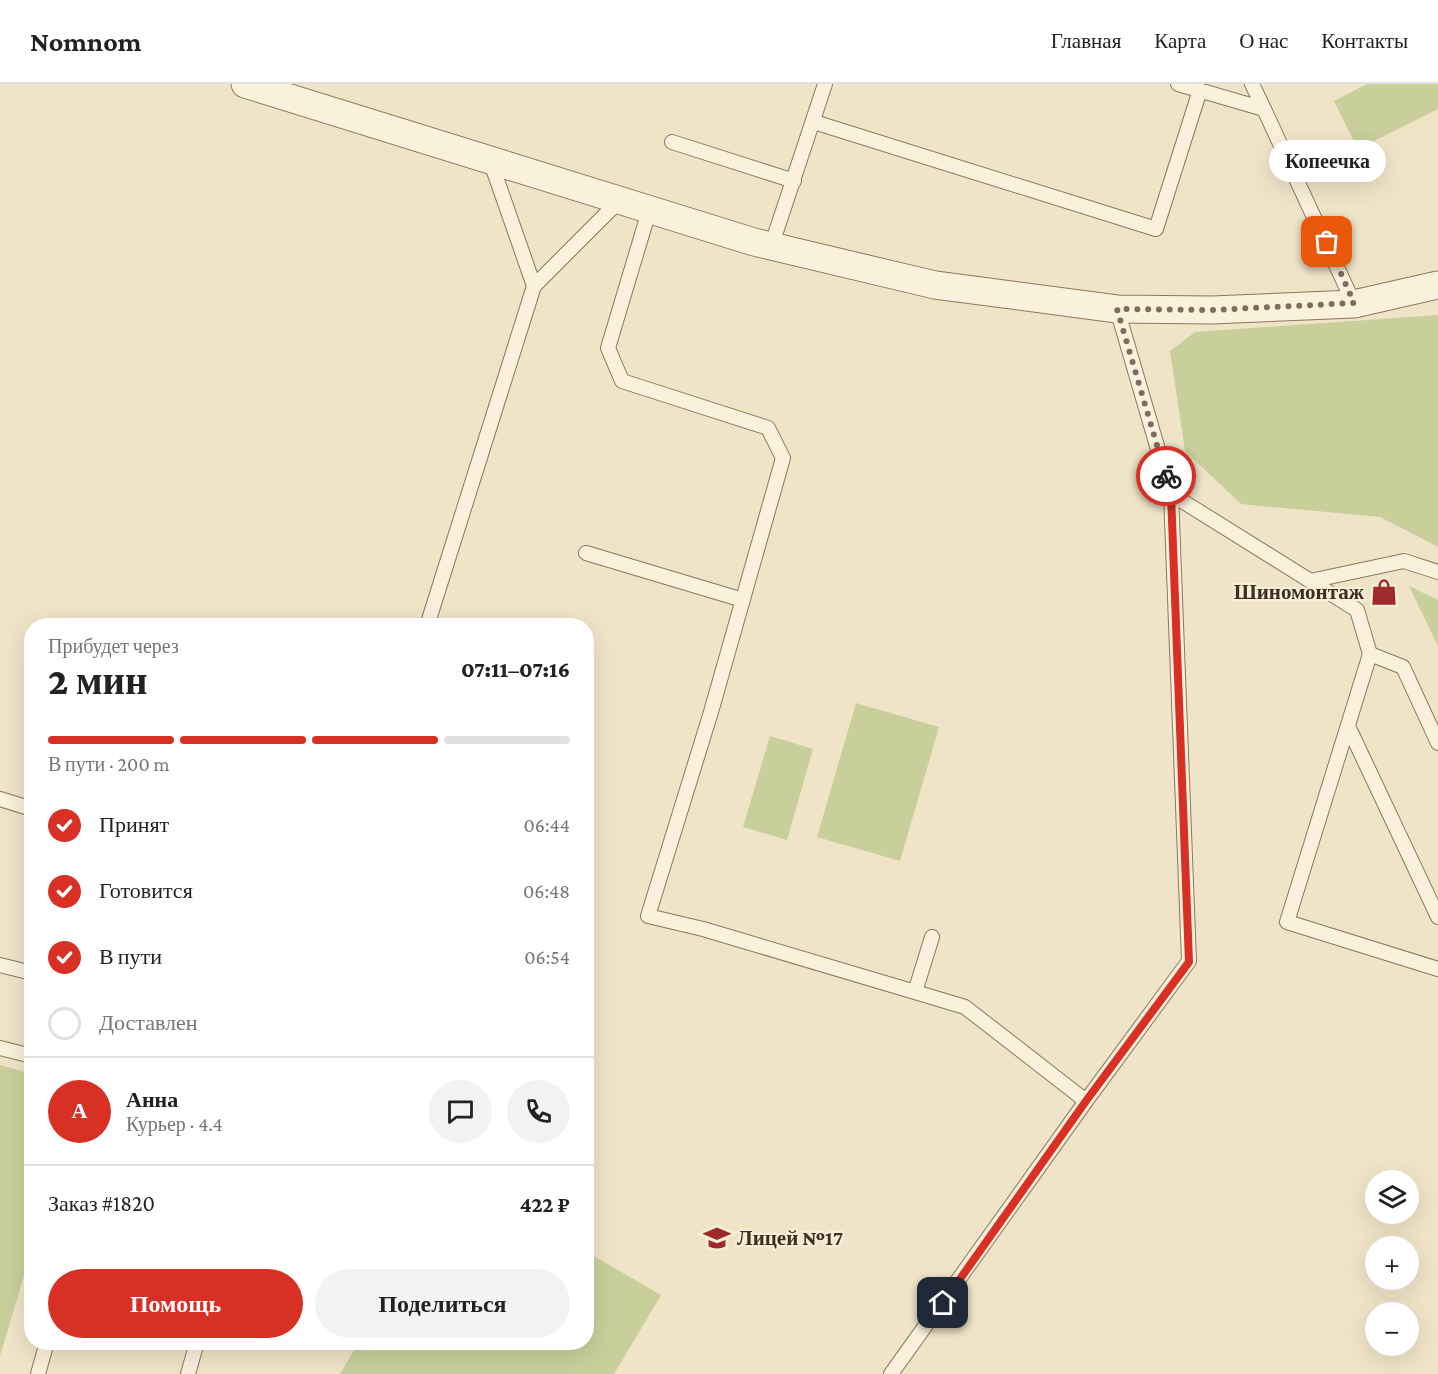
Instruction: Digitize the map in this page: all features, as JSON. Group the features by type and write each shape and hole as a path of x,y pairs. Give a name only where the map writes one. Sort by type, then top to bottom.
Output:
{"street":[{"path":"245,84 618,202 771,247 935,285 1117,309 1212,310 1354,303 1438,285"}],"lane":[{"path":"771,247 825,84"},
{"path":"1178,84 1264,109"},
{"path":"1252,84 1354,303"},
{"path":"814,122 1156,229 1200,90"},
{"path":"672,142 794,181"},
{"path":"490,160 534,286"},
{"path":"430,618 534,286 618,202"},
{"path":"649,211 608,348 622,381 768,428 783,458 648,916 758,945 964,1007 1086,1101"},
{"path":"891,1374 1086,1101 1189,962 1171,494 1117,309"},
{"path":"1171,494 1357,610 1370,654 1287,922 1421,966 1438,969"},
{"path":"586,553 743,600"},
{"path":"1310,581 1404,561 1438,572"},
{"path":"1370,654 1403,667 1438,743"},
{"path":"1348,726 1438,917"},
{"path":"0,799 24,806"},
{"path":"915,992 932,936"},
{"path":"0,965 24,971"},
{"path":"0,1048 24,1054"},
{"path":"38,1374 45,1350"},
{"path":"188,1374 195,1350"}],"green space":[{"path":"1367,84 1438,84 1438,109 1358,149 1334,101"},
{"path":"1438,315 1438,547 1380,517 1241,504 1185,451 1170,351 1195,332"},
{"path":"1409,586 1438,600 1438,646"},
{"path":"856,703 939,727 900,861 817,837"},
{"path":"770,736 813,749 787,840 743,827"},
{"path":"0,1065 24,1072 24,1275 0,1356"},
{"path":"594,1256 661,1295 614,1374 340,1374 354,1350 594,1350"}],"way so far":[{"path":"1166,476 1117,309 1212,310 1354,303 1327,242"}],"place":[{"name":"Копеечка","path":"1327,242"},
{"name":"Шиномонтаж","path":"1384,592"},
{"name":"Лицей №17","path":"717,1238"}],"route":[{"path":"943,1303 1086,1101 1189,962 1171,494 1166,476"}]}
